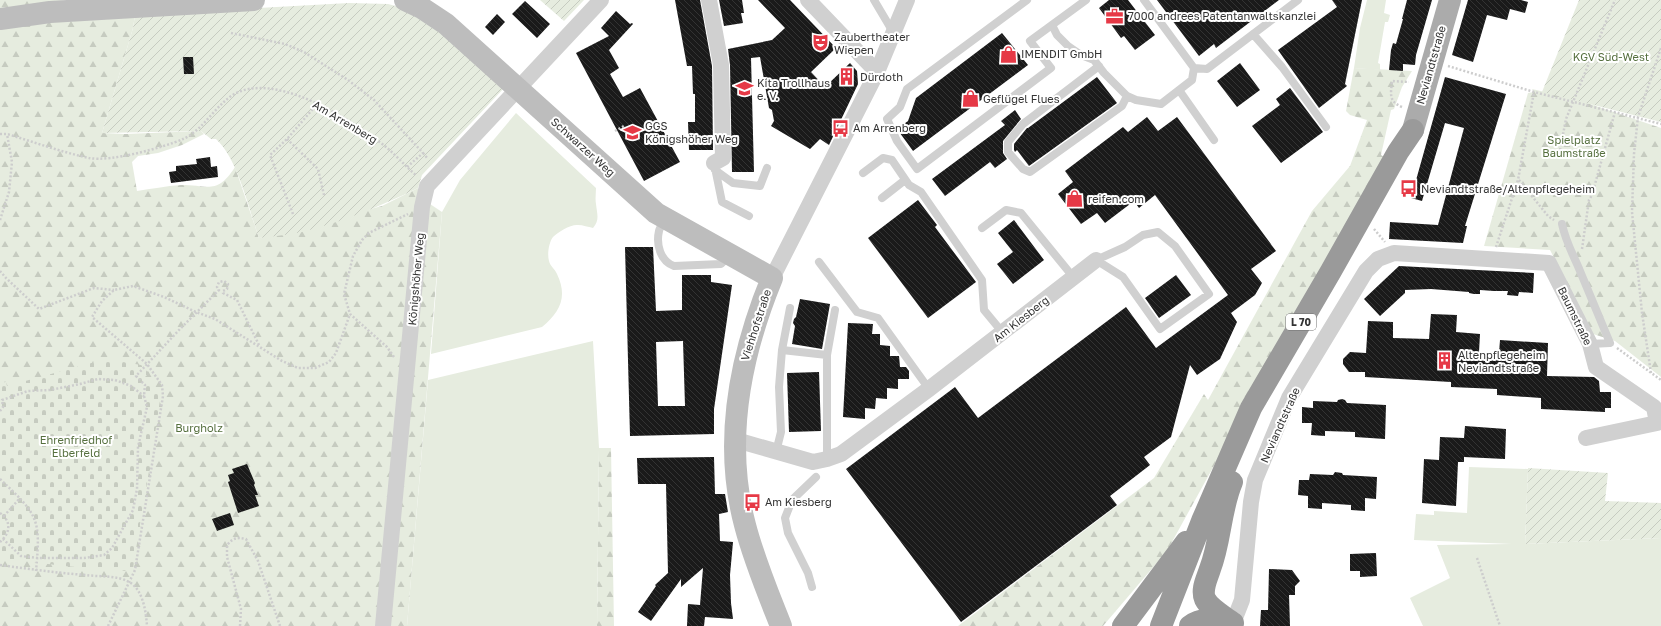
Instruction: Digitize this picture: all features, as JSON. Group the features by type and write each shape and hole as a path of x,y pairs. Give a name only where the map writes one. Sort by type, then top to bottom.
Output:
{"highway":[{"name":"L 70","path":"1178,626 1225,497 1262,413 1372,225 1407,156 1415,122"},
{"name":"L 70","path":"1162,626 1202,521 1251,408 1331,271 1415,122"},
{"path":"1225,497 1219,541 1203,589 1205,599 1210,606 1234,625"},
{"name":"L 70","path":"1123,626 1202,521"},
{"path":"1190,626 1196,621 1202,619 1234,625"}],"main road":[{"name":"Neviandtstraße","path":"1415,122 1450,0"}],"street":[{"path":"0,19 50,12 254,0"},
{"name":"Schwarzer Weg","path":"405,0 422,8 446,24 665,220 772,278"},
{"name":"Königshöher Weg","path":"383,626 422,207 427,186 601,0"},
{"path":"709,0 721,65 723,158 715,166"},
{"path":"808,0 877,72"},
{"name":"Viehhofstraße","path":"781,626 745,524 739,498 736,468 737,406 743,364 760,308 772,278 877,72 907,0"},
{"name":"Baumstraße","path":"1394,253 1549,263 1590,344 1596,367 1654,408 1657,424 1586,438"},
{"name":"Neviandtstraße","path":"1234,625 1242,600 1251,502 1255,480 1289,398 1366,271 1378,259 1394,253"},
{"name":"Am Kiesberg","path":"736,440 813,462 841,454 1003,333 1096,260"}],"lane":[{"path":"874,0 893,32"},
{"path":"1027,0 907,89 900,107 887,119 896,141 917,169 1051,68 1030,41 1086,0"},
{"path":"1052,26 1057,35 1068,46 1081,55 1094,60 1127,96 1136,100 1161,104 1192,80 1194,68 1144,0"},
{"path":"1194,68 1207,69 1298,0"},
{"path":"1253,34 1282,67 1326,127"},
{"path":"1099,66 1023,124 1008,142 1008,152 1023,169 1030,172 1122,106 1127,96"},
{"path":"1179,90 1214,140"},
{"path":"863,173 883,158 892,160 909,185 921,192 982,280 984,310 1003,333"},
{"path":"715,166 733,183 760,186 767,168"},
{"path":"715,166 722,202 749,216"},
{"path":"882,198 905,180"},
{"path":"982,228 1006,210 1021,213 1074,278"},
{"path":"665,220 659,230 659,238 660,252 668,264 674,266 721,264 730,255"},
{"path":"1562,224 1565,239 1579,268 1610,343 1590,344"},
{"path":"1158,232 1175,246 1209,294 1160,329 1123,277 1096,260 1125,247 1143,235 1158,232"},
{"path":"819,262 857,312 878,318 929,389"},
{"path":"776,452 781,432 779,387 782,350 790,308"},
{"path":"827,459 827,355 835,310"},
{"path":"782,350 827,355"},
{"path":"812,587 808,573 788,533 785,518 792,500 816,478"}],"path":[{"path":"1560,150 1566,119 1615,0"},
{"path":"231,33 286,44 304,52 348,80 374,100 428,159"},
{"path":"1651,373 1642,313 1632,212 1634,154 1638,117 1661,48"},
{"path":"1432,62 1534,92 1661,124"},
{"path":"1415,122 1395,104 1391,98 1392,81 1426,83"},
{"name":"Am Arrenberg","path":"0,134 7,134 90,158 109,157 144,151 184,139 199,129 221,104 240,91 264,88 289,93 318,103 386,147 427,186"},
{"path":"1492,259 1518,180 1534,92"},
{"path":"293,214 270,155 287,139 318,103"},
{"path":"1579,268 1589,200 1615,112"},
{"path":"615,131 624,126"},
{"path":"0,220 9,192 12,162 7,134"},
{"path":"287,139 318,169 324,195"},
{"path":"407,167 423,153"},
{"path":"1518,180 1548,216 1562,224"},
{"path":"407,371 400,367 387,347 350,314 344,294 353,256 362,240 369,233 422,207"},
{"path":"1372,225 1394,253"},
{"path":"0,271 39,308 94,288 114,290 133,286 164,297 215,319 282,361 298,368 315,368 329,362 336,353 350,314"},
{"path":"3,539 21,556 37,558 84,558 104,555 112,548 133,510 137,489 138,447 148,407 144,396 145,385 136,376 196,312 219,290 217,286 219,282 224,281 228,284 226,289 223,291 224,293 237,300 259,346"},
{"path":"108,626 135,570 163,396 162,386 147,364 92,318 102,301 114,290"},
{"path":"1610,343 1661,380"},
{"path":"0,411 3,407 2,400 28,391 50,390 98,379 115,380 131,386 144,396"},
{"path":"0,480 20,498 33,513 38,531 36,570"},
{"path":"4,516 20,498"},
{"path":"0,513 4,516 8,525 8,530 0,542"},
{"path":"240,626 241,609 227,557 226,545 232,539 238,537 246,540 258,561 280,626"},
{"path":"1477,558 1500,626"},
{"path":"0,565 116,578 129,582 139,593 144,606 147,626"}],"green space":[{"path":"0,0 68,0 0,9"},
{"path":"540,0 584,0 564,21"},
{"path":"1367,0 1386,0 1384,13 1390,15 1388,22 1385,22 1378,63 1380,64 1380,70 1354,68 1360,28"},
{"name":"KGV Süd-West","path":"1579,0 1661,0 1661,122 1542,92"},
{"path":"349,3 388,4 407,9 424,17 505,87 422,175 418,188 376,207 332,223 302,232 259,238 237,172 224,148 216,139 211,139 201,131 102,133 133,28 135,15"},
{"name":"Burgholz","path":"135,15 133,28 102,133 125,134 201,131 204,134 182,145 158,153 138,156 132,162 137,191 181,185 206,187 217,185 229,176 235,167 259,238 382,206 418,188 418,196 442,212 407,626 0,626 0,26"},
{"path":"1354,68 1412,71 1402,87 1394,109 1391,110 1381,155 1384,157 1167,551 1103,626 958,626 1154,478 1204,394 1208,400 1312,211 1350,166 1367,120 1350,115 1346,111"},
{"name":"Spielplatz Baumstraße","path":"1532,89 1575,99 1661,128 1661,377 1615,341 1593,334 1550,250 1484,246 1528,93 1534,92"},
{"path":"516,113 596,188 597,222 593,228 578,225 568,227 553,237 550,242 548,258 560,282 562,297 558,310 542,327 431,354 442,212 460,180"},
{"path":"593,341 599,448 597,626 407,626 428,380"},
{"name":"Ehrenfriedhof Elberfeld","path":"106,359 141,365 149,373 145,377 161,393 151,461 153,468 149,471 143,506 145,509 142,512 133,568 127,571 64,566 0,558 0,383 6,382 7,386"},
{"path":"599,448 611,448 614,626 597,626"},
{"path":"1469,467 1528,469 1525,544 1661,538 1661,626 1423,626 1410,598 1450,578 1437,545 1512,544 1414,540 1416,514 1434,515 1434,511 1467,513"},
{"path":"1528,468 1608,473 1605,501 1661,503 1661,538 1525,544"}],"building":[{"path":"675,0 700,0 712,66 713,150 689,150 688,122 695,122 695,94 693,94 692,66 687,66"},
{"path":"719,0 742,0 744,13 741,13 743,23 724,26"},
{"path":"758,0 790,0 836,48 811,72 825,87 850,63 857,71 858,84 829,145 820,139 810,149 771,126 774,121 772,110 769,108 760,57 751,58 754,172 732,172 730,65 728,49 772,40 785,28"},
{"path":"1109,0 1128,0 1155,35 1135,50 1124,36 1121,38 1099,8"},
{"path":"1157,0 1279,0 1216,48 1214,44 1199,56"},
{"path":"1332,0 1362,0 1345,84 1347,86 1319,108 1278,50 1337,7"},
{"path":"1407,0 1432,0 1416,55 1415,65 1403,64 1403,71 1389,70 1391,50 1393,43 1396,44"},
{"path":"1468,0 1521,0 1528,2 1525,13 1510,9 1507,20 1487,15 1473,62 1452,55"},
{"path":"525,1 550,24 537,38 512,14"},
{"path":"616,11 630,24 633,24 609,50 619,68 610,74 623,97 640,88 680,162 644,181 576,53 609,36 601,28"},
{"path":"497,14 505,22 493,35 485,27"},
{"path":"1002,33 1028,65 913,151 897,129 908,121 916,98"},
{"path":"183,57 193,57 194,74 184,74"},
{"path":"1240,63 1260,90 1237,107 1217,81"},
{"path":"1097,77 1117,103 1029,166 1017,150 1015,152 1014,144 1027,128"},
{"path":"1445,77 1506,94 1465,226 1467,226 1463,243 1389,239 1390,222 1438,225 1464,128 1445,123 1422,201 1411,198"},
{"path":"1290,88 1323,132 1281,163 1252,126 1280,105 1276,99"},
{"path":"1015,110 1021,119 1003,141 1003,153 1007,159 995,168 990,162 945,196 932,179 1005,125 1001,121"},
{"path":"1147,117 1158,131 1177,117 1276,251 1251,269 1262,283 1255,295 1231,313 1237,322 1220,359 1197,375 1190,365 1171,437 1144,457 1150,465 1110,496 1117,505 961,622 846,469 955,387 978,418 1126,307 1156,348 1228,295 1155,195 1139,208 1134,201 1105,223 1097,213 1081,224 1058,194 1073,182 1065,171 1123,127 1128,132"},
{"path":"210,157 211,167 217,166 218,177 171,183 169,172 176,171 176,166 197,164 196,159"},
{"path":"918,200 937,225 935,227 976,282 928,318 868,238"},
{"path":"1014,220 1044,260 1013,284 997,264 1013,252 998,233"},
{"path":"625,247 653,247 656,311 682,310 682,275 711,275 711,282 732,285 714,409 714,434 630,436","holes":["683,341 685,406 658,406 656,342"]},
{"path":"1399,266 1534,273 1533,293 1519,292 1518,296 1507,295 1508,291 1480,290 1480,294 1474,294 1469,292 1431,289 1405,290 1405,293 1380,316 1364,299"},
{"path":"1176,275 1191,295 1159,318 1145,298"},
{"path":"800,299 830,304 822,349 792,344 795,326 793,323"},
{"name":"Altenpflegeheim Neviandtstraße","path":"1431,314 1457,315 1456,332 1480,334 1479,352 1499,353 1500,340 1548,343 1547,376 1594,377 1599,381 1600,392 1611,392 1611,408 1605,408 1605,412 1541,409 1541,398 1497,395 1497,389 1451,387 1451,382 1365,377 1365,372 1349,372 1343,364 1343,359 1350,352 1366,353 1368,321 1393,322 1393,338 1429,339"},
{"path":"848,323 873,324 872,334 880,334 880,345 890,346 890,356 899,356 900,367 906,367 909,371 909,379 898,379 898,389 887,388 887,399 876,398 875,409 865,408 865,419 843,417"},
{"path":"819,372 821,431 789,432 787,373"},
{"path":"1342,399 1347,403 1386,405 1385,439 1355,437 1355,432 1325,431 1325,436 1311,435 1312,423 1302,423 1302,407 1313,408 1313,401 1337,402 1338,400"},
{"path":"1465,426 1506,429 1505,459 1464,457 1464,462 1458,462 1456,506 1422,503 1424,459 1439,460 1440,437 1464,438"},
{"path":"714,457 715,494 725,494 728,512 719,514 720,541 733,542 730,575 733,619 705,617 704,626 687,626 688,604 700,605 703,568 681,587 681,579 651,621 638,612 656,586 655,585 668,573 666,484 638,484 637,458"},
{"path":"247,464 255,483 254,485 258,495 255,495 259,506 238,513 228,482 230,481 228,475 234,473 232,469"},
{"path":"1335,472 1342,473 1343,475 1377,477 1376,499 1365,498 1365,511 1351,510 1351,505 1322,503 1322,509 1308,508 1308,496 1298,495 1299,480 1309,480 1310,474 1333,475"},
{"path":"230,513 234,525 217,531 212,519"},
{"path":"1376,553 1377,576 1360,577 1360,571 1350,571 1350,554"},
{"path":"1269,569 1292,570 1300,581 1295,586 1295,595 1289,595 1290,626 1260,626 1261,610 1268,610"}],"place":[{"name":"7000 andrees Patentanwaltskanzlei","path":"1115,16"},
{"name":"Zaubertheater Wiepen","path":"821,43"},
{"name":"IMENDIT GmbH","path":"1008,54"},
{"name":"Dürdoth","path":"847,77"},
{"name":"Kita Trollhaus e. V.","path":"744,89"},
{"name":"Geflügel Flues","path":"970,99"},
{"name":"Am Arrenberg","path":"840,128"},
{"name":"GGS Königshöher Weg","path":"632,132"},
{"name":"Neviandtstraße/Altenpflegeheim","path":"1408,189"},
{"name":"reifen.com","path":"1075,199"},
{"name":"Altenpflegeheim Neviandtstraße","path":"1445,361"},
{"name":"Am Kiesberg","path":"752,502"}]}
